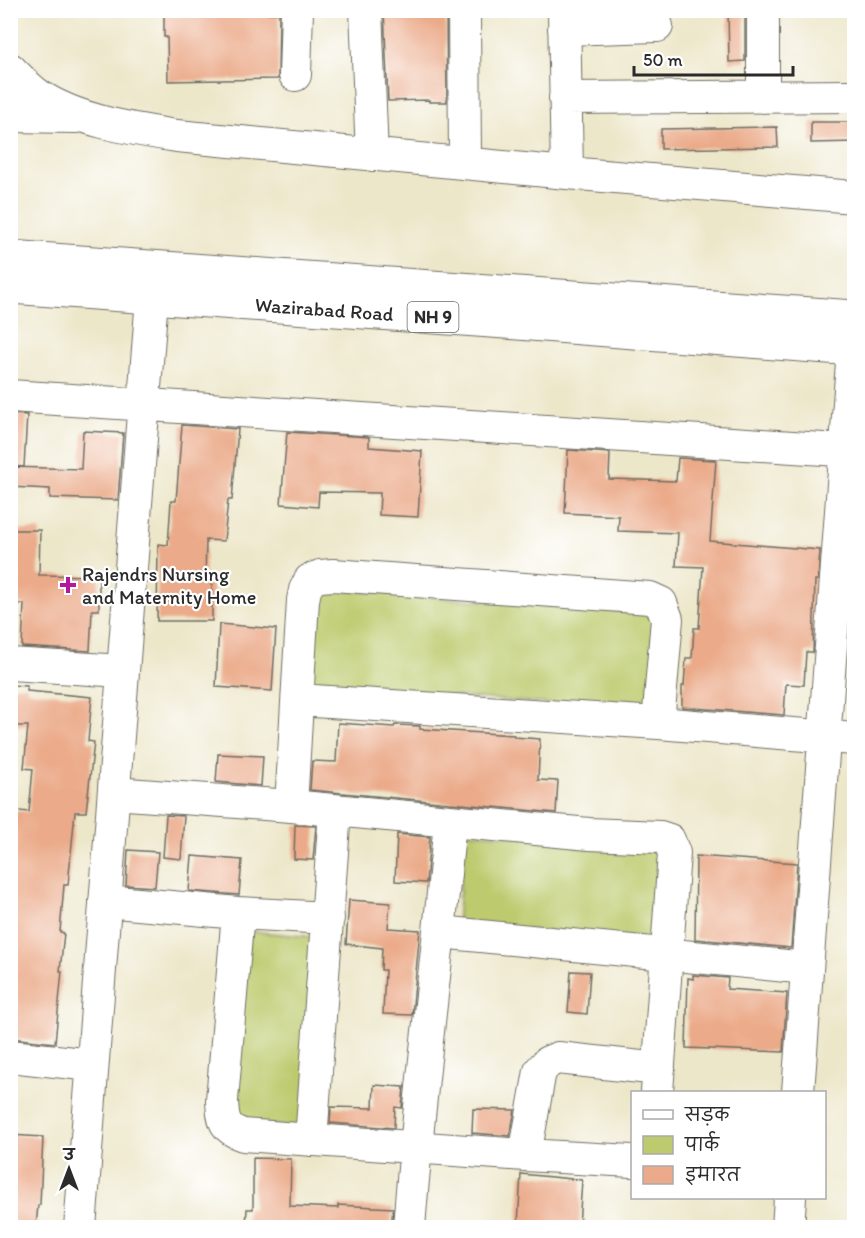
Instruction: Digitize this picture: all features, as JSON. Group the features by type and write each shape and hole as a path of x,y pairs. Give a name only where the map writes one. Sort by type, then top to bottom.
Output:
{"highway":[{"name":"Wazirabad Road","path":"10,256 854,333"},
{"name":"Wazirabad Road","path":"10,288 493,321 854,333"}],"street":[{"path":"295,75 297,10"},
{"path":"366,10 372,155"},
{"path":"464,10 465,163"},
{"path":"763,10 763,97"},
{"path":"567,173 564,20 657,27"},
{"path":"10,69 36,94 54,104 122,127 177,136 567,173 855,197"},
{"path":"565,98 855,96"},
{"path":"10,116 90,117"},
{"path":"80,1227 152,297"},
{"path":"798,1091 807,968 840,738 854,333"},
{"path":"10,396 850,451"},
{"path":"291,806 305,590 310,580 320,576 333,575 650,598 661,603 667,619 658,723"},
{"path":"10,664 123,671"},
{"path":"298,700 658,723 840,738"},
{"path":"114,793 291,806 590,834 660,837 669,840 674,853 658,1081 558,1058 548,1062 540,1071 525,1155"},
{"path":"311,1140 335,811"},
{"path":"409,1227 415,1148 440,933 450,821"},
{"path":"105,901 238,914 328,918"},
{"path":"238,914 222,1100 222,1113 226,1126 243,1135 631,1161"},
{"path":"440,933 807,968"},
{"path":"10,1056 92,1065"},
{"path":"788,1227 790,1199"}],"green space":[{"path":"317,588 663,615 656,712 309,685"},
{"path":"465,832 674,850 666,943 457,924"},
{"path":"249,931 322,938 304,1128 231,1121"}],"building":[{"path":"384,10 446,10 447,102 388,101"},
{"path":"728,10 745,10 745,61 729,62"},
{"path":"279,13 278,79 168,81 164,15"},
{"path":"811,122 855,122 855,142 811,143"},
{"path":"777,127 778,147 661,149 661,129"},
{"path":"10,414 27,415 24,467 10,466"},
{"path":"182,425 238,429 232,500 228,500 224,541 206,540 205,582 212,582 212,621 157,621 158,544 168,545 171,501 176,501"},
{"path":"83,431 123,433 118,500 50,498 50,489 10,487 10,467 81,469"},
{"path":"287,432 369,437 369,447 422,451 418,517 379,515 380,493 319,492 318,507 281,504"},
{"path":"568,450 610,453 609,479 676,481 678,458 716,460 710,541 820,550 818,580 815,580 813,652 806,652 804,685 786,684 784,715 682,707 686,658 692,658 694,628 699,628 703,567 676,566 678,533 618,531 619,516 565,513"},
{"path":"10,530 40,530 39,575 99,576 99,610 92,610 90,651 22,647 24,604 10,604"},
{"path":"219,624 276,629 272,691 216,687"},
{"path":"10,685 27,686 27,691 92,697 88,741 94,742 86,812 75,812 68,885 64,885 60,932 64,933 60,971 62,971 55,1043 10,1038 10,875 13,848 10,848 10,810 29,812 33,769 24,768 28,726 10,726"},
{"path":"338,723 394,727 395,725 420,726 420,729 514,735 514,737 540,739 538,780 558,781 556,813 310,790 312,761 336,762"},
{"path":"218,754 263,756 261,786 216,782"},
{"path":"166,815 184,816 181,859 163,857"},
{"path":"295,825 316,826 313,860 294,859"},
{"path":"397,834 430,837 426,883 395,881"},
{"path":"128,850 158,852 155,887 126,885"},
{"path":"192,856 242,860 239,895 189,891"},
{"path":"696,856 797,863 791,948 695,939"},
{"path":"349,900 390,903 388,928 420,930 412,1015 383,1014 385,970 381,970 382,948 346,944"},
{"path":"571,971 590,972 587,1014 568,1012"},
{"path":"693,975 728,978 727,989 787,993 783,1052 686,1048 688,978 693,979"},
{"path":"374,1085 404,1087 402,1108 395,1107 394,1128 330,1123 331,1107 373,1108"},
{"path":"473,1109 515,1110 510,1136 472,1133"},
{"path":"10,1135 43,1137 40,1205 38,1205 36,1227 10,1227"},
{"path":"253,1158 291,1159 290,1206 338,1208 338,1205 393,1208 391,1227 246,1227 247,1209 253,1209"},
{"path":"521,1174 582,1180 579,1226 518,1224"}],"place":[{"name":"Rajendrs Nursing and Maternity Home","path":"68,585"}]}
